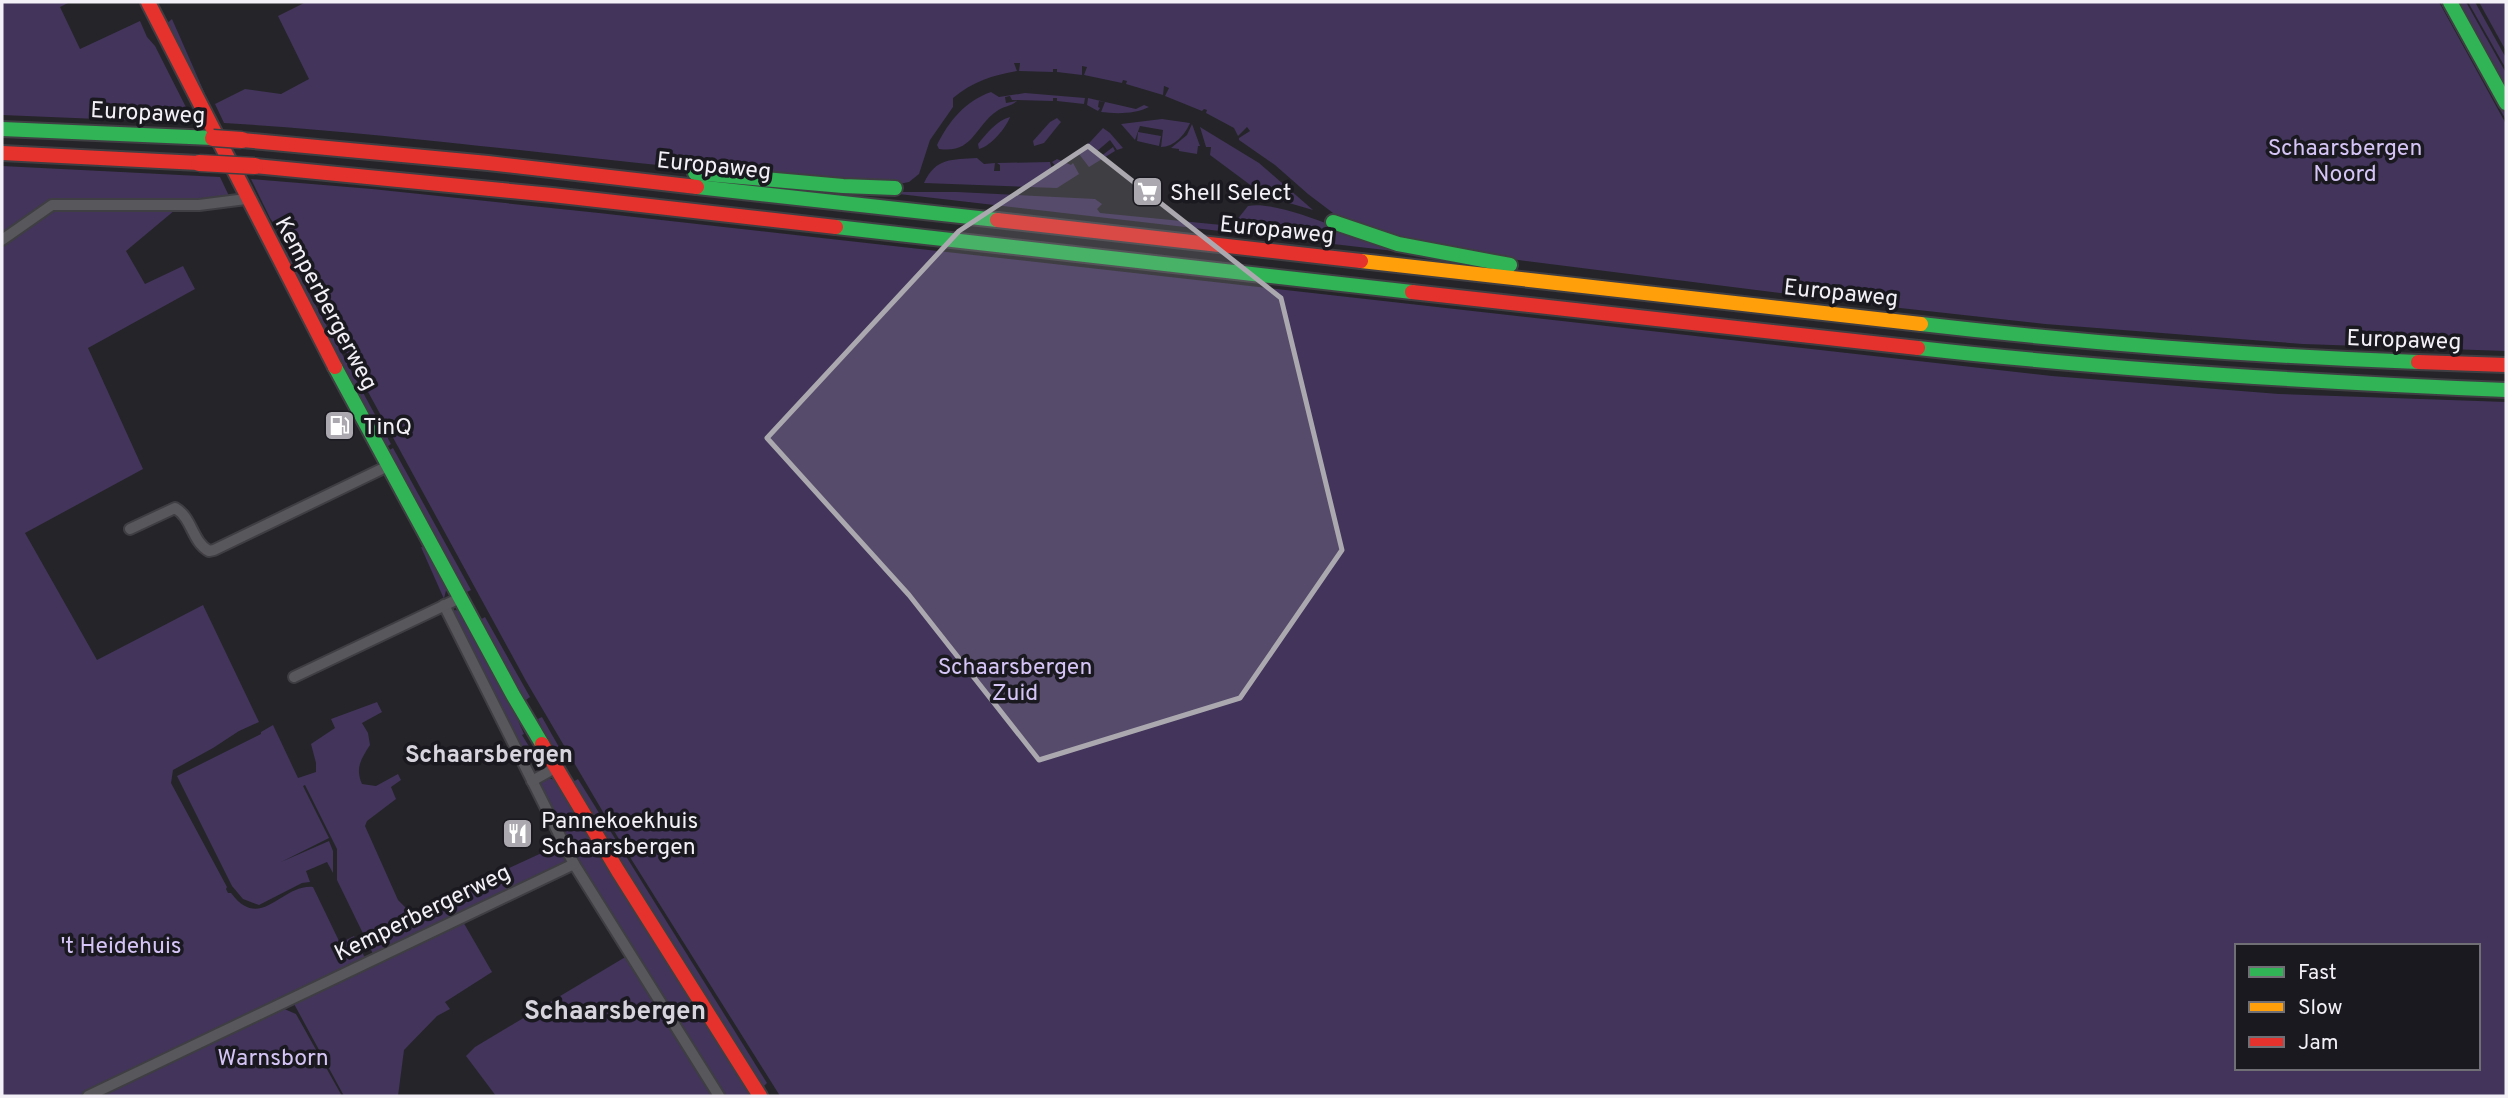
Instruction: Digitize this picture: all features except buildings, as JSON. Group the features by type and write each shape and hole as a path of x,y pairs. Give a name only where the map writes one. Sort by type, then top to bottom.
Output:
{"main road":[{"name":"Kemperbergerweg","path":"148,2 246,199 388,466 555,768 760,1096"},
{"path":"2450,2 2506,103"},
{"name":"Europaweg","path":"2,129 186,136 488,163 2038,338 2310,358 2506,365"},
{"name":"Europaweg","path":"2,153 255,166 580,198 2076,365 2290,382 2506,390"},
{"path":"488,163 600,163 843,186 895,188"},
{"path":"1333,222 1391,244 1451,257 1629,282 1729,302"}],"street":[{"path":"2,240 52,205 199,205 246,199"},
{"path":"130,529 175,508 183,513 201,545 209,551 214,550 388,466"},
{"path":"294,677 460,598"},
{"path":"444,605 574,864 719,1096"},
{"path":"532,781 555,768"},
{"name":"Kemperbergerweg","path":"88,1096 574,864"}],"highlighted area":[{"path":"1088,146 1281,298 1342,550 1240,698 1039,760 909,595 767,438 959,231"}],"green space":[{"path":"2,2 70,2 60,7 80,49 140,21 194,123 2,115"},
{"name":"Schaarsbergen Noord","path":"306,2 2439,2 2506,124 2506,351 2303,344 2045,324 1439,250 1337,216 1275,165 1239,140 1250,131 1247,127 1238,136 1234,128 1206,113 1207,110 1202,111 1165,96 1169,88 1164,86 1163,95 1126,84 1127,81 1123,80 1122,83 1084,75 1087,67 1082,66 1082,75 1057,72 1057,69 1053,69 1053,72 1019,71 1020,63 1014,63 1017,71 975,83 953,98 953,107 930,140 919,174 909,182 899,184 730,172 392,137 224,123 215,104 245,89 281,94 309,79 278,16"},
{"path":"2440,2 2444,2 2506,113 2506,120"},
{"path":"2456,2 2466,2 2506,73 2506,91"},
{"path":"2468,2 2475,2 2506,58 2506,69"},
{"path":"2479,2 2506,2 2506,51"},
{"path":"172,19 205,94 201,95 165,25"},
{"path":"991,92 999,97 1025,93 1085,98 1084,104 1057,101 1057,98 1053,98 1053,101 1012,100 1010,96 1005,97 1006,103 1017,101 989,117 966,143 950,149 939,149 937,145 942,136 959,113 973,101"},
{"path":"1088,98 1136,109 1144,105 1149,107 1126,113 1101,112 1105,102 1099,101 1098,111 1087,105"},
{"path":"1010,117 998,136 979,149 978,144 988,132 1000,121"},
{"path":"1057,118 1061,122 1044,143 1034,146 1033,141"},
{"path":"1162,119 1190,123 1178,140 1161,147 1163,130 1140,126 1135,140 1121,124"},
{"path":"1192,124 1200,146 1197,154 1171,148 1187,135"},
{"path":"1200,127 1259,163 1313,210 1258,194 1253,187 1210,155 1211,147 1206,147"},
{"path":"1103,128 1123,148 1117,150 1110,140 1096,152 1100,157 1113,147 1115,151 1089,167 1079,154"},
{"path":"1138,132 1161,136 1159,146 1137,141"},
{"path":"977,158 984,164 995,163 994,171 1000,171 1000,165 997,163 1050,162 1053,172 1058,169 1052,162 1057,159 1071,165 1073,163 1079,174 1057,188 924,183 939,164"},
{"path":"2,166 220,177 230,198 60,201 2,237"},
{"name":"Schaarsbergen Zuid","path":"251,179 599,213 2052,376 2279,394 2506,402 2506,1096 780,1096 623,846 526,681 290,249 270,218"},
{"path":"898,192 1095,199 1102,204 1097,209 1100,213 1232,226 1248,206 1262,205 1320,221 1394,251 899,194"},
{"path":"253,198 286,251 391,444 384,449"},
{"name":"'t Heidehuis","path":"53,207 175,210 126,251 145,284 183,266 195,289 88,348 143,469 25,533 97,660 203,605 259,722 173,770 171,783 228,893 252,909 262,908 302,888 313,887 340,943 354,936 365,958 362,963 81,1096 2,1096 2,243"},
{"path":"393,448 471,590 463,594 386,452"},
{"path":"421,547 427,548 447,586 444,599"},
{"path":"455,610 461,611 508,698 530,748 522,753 453,614"},
{"path":"485,617 530,697 526,700 505,670 478,621"},
{"path":"377,702 382,712 362,723 368,733 370,745 360,764 360,778 362,784 376,786 398,774 401,780 391,787 396,799 367,821 365,826 398,900 411,913 559,845 568,861 565,865 379,955 373,954 337,880 337,849 305,785 303,786 329,838 281,862 329,841 333,851 333,873 327,862 306,871 310,882 302,883 259,905 243,899 232,886 177,776 261,734 273,725 298,778 316,772 311,744 335,728 331,719"},
{"path":"542,717 564,756 564,760 559,763 538,719"},
{"path":"547,778 556,780 753,1096 724,1096 577,862 539,787"},
{"path":"578,779 767,1083 763,1087 750,1072 571,783"},
{"path":"462,920 492,972 445,1002 450,1009 437,1016 404,1050 398,1096 344,1096 293,1002"},
{"path":"627,956 715,1096 496,1096 466,1056 475,1047"},
{"name":"Warnsborn","path":"282,1008 296,1014 342,1096 96,1096"}],"traffic: fast":[{"path":"2450,2 2506,103"},
{"path":"2,129 213,138"},
{"path":"695,173 895,188"},
{"path":"697,187 997,220"},
{"path":"1333,222 1398,244 1510,265"},
{"path":"836,227 1412,292"},
{"path":"1921,324 2169,348 2418,362"},
{"path":"1918,348 2212,374 2506,390"},
{"path":"335,367 542,744"}],"traffic: slow":[{"path":"1361,261 1921,324"}],"traffic: jam":[{"path":"148,2 335,367"},
{"path":"213,138 242,140"},
{"path":"242,140 488,163 697,187"},
{"path":"2,153 199,163"},
{"path":"199,163 255,166"},
{"path":"255,166 552,195 836,227"},
{"path":"997,220 1361,261"},
{"path":"1412,292 1918,348"},
{"path":"2418,362 2506,365"},
{"path":"542,744 618,871 760,1096"}],"place":[{"name":"Shell Select","path":"1147,192"},
{"name":"TinQ","path":"340,426"},
{"name":"Pannekoekhuis Schaarsbergen","path":"518,833"}],"district":[{"name":"Schaarsbergen","path":"489,754"},
{"name":"Schaarsbergen","path":"615,1010"}]}
